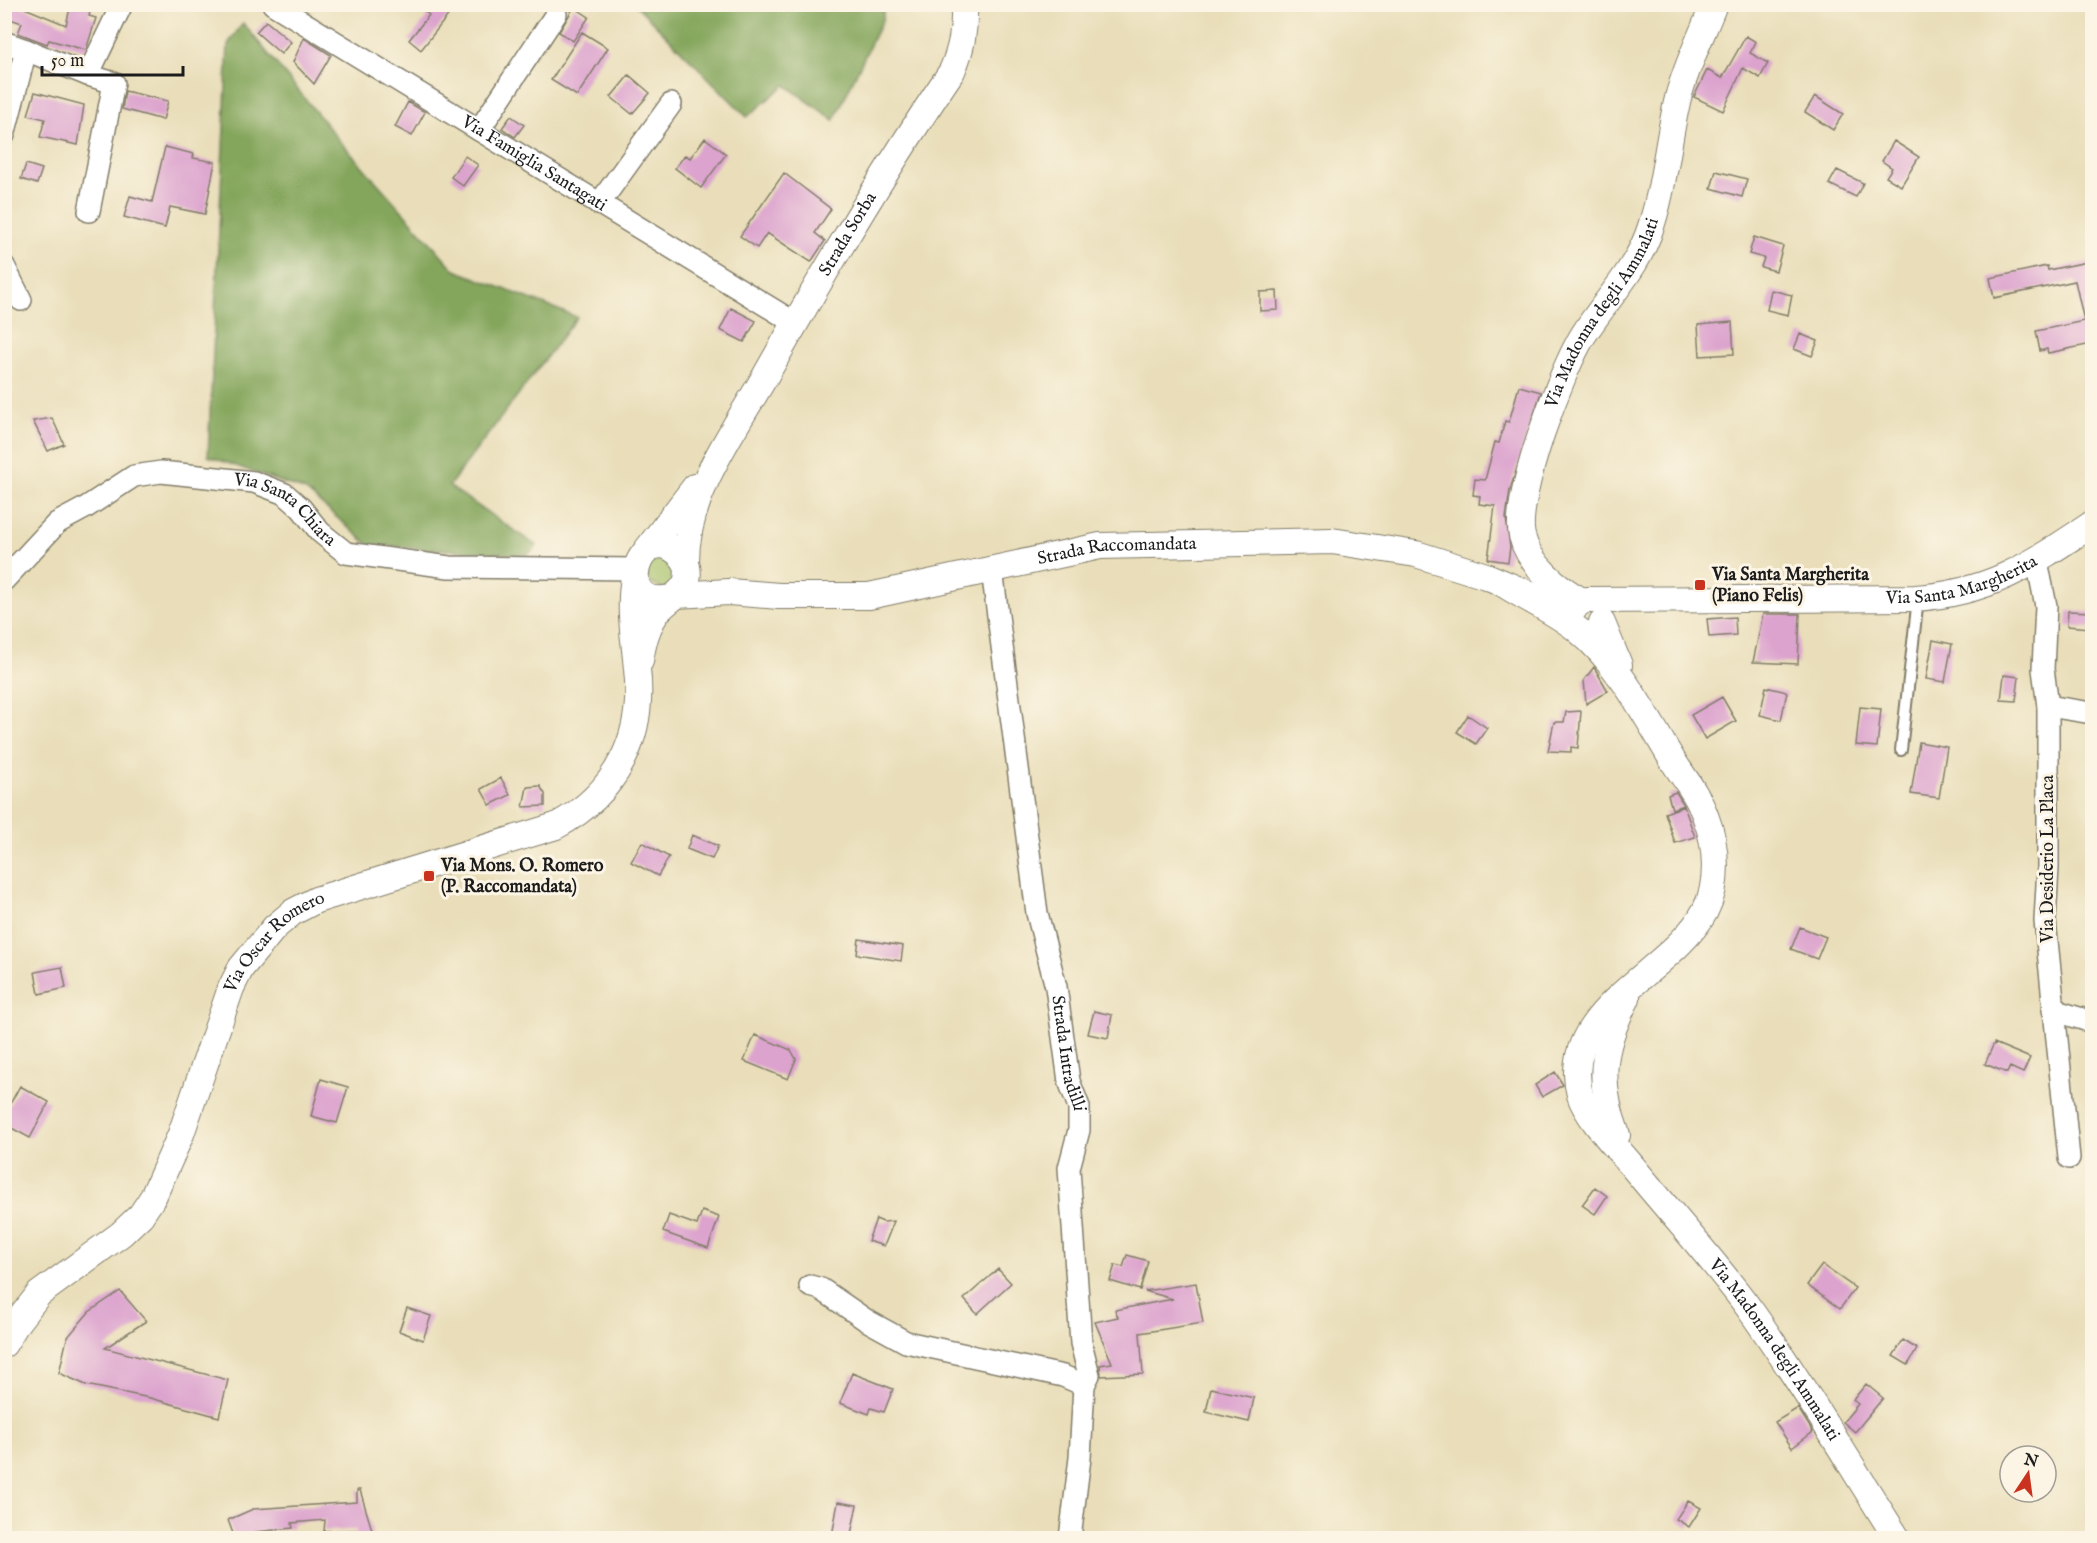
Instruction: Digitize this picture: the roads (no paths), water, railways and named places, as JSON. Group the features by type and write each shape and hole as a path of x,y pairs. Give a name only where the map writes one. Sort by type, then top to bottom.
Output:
{"street":[{"path":"88,75 122,4"},
{"name":"Via Famiglia Santagati","path":"273,4 795,323"},
{"name":"Strada Sorba","path":"717,462 795,323 870,198 952,71 961,51 965,23 964,4"},
{"name":"Via Madonna degli Ammalati","path":"1583,601 1560,589 1530,553 1522,536 1525,495 1550,405 1567,363 1584,334 1628,273 1647,237 1679,95 1714,4"},
{"path":"479,130 556,14"},
{"path":"4,42 114,83 89,211"},
{"path":"4,135 26,50"},
{"path":"599,204 671,104"},
{"path":"4,266 21,300"},
{"path":"638,670 631,624 630,595 639,564 687,495 717,462"},
{"path":"638,670 644,638 651,623 686,584 686,544 692,517 717,462"},
{"name":"Via Santa Chiara","path":"4,580 57,523 134,476 161,472 254,482 285,494 301,508 320,532 346,553 449,567 639,564"},
{"name":"Via Santa Margherita","path":"1502,583 1548,603 1918,598 1957,594 1995,583 2037,561 2092,524"},
{"name":"Strada Raccomandata","path":"729,592 779,596 868,596 1100,546 1332,541 1416,554 1502,583"},
{"path":"655,547 673,549 700,581 729,592 654,599 640,589 639,564 655,547"},
{"name":"Via Desiderio La Placa","path":"2037,561 2046,606 2043,669 2048,706 2048,867 2045,921 2069,1158"},
{"name":"Strada Intradilli","path":"992,570 1037,913 1056,987 1069,1081 1079,1107 1079,1130 1069,1168 1081,1343 1089,1375 1084,1384 1080,1458 1070,1539"},
{"path":"1502,583 1590,626"},
{"path":"1590,626 1619,606 1639,600"},
{"path":"1583,601 1574,607 1571,618 1590,626"},
{"name":"Via Madonna degli Ammalati","path":"1590,626 1700,804 1707,820 1715,867 1713,891 1697,924 1633,987 1603,1010 1586,1037 1577,1065 1581,1097 1605,1134 1750,1311 1897,1539"},
{"name":"Via Oscar Romero","path":"4,1344 39,1294 121,1234 141,1215 153,1197 181,1134 231,988 255,948 293,912 316,900 556,826 586,808 613,778 626,754 635,720 638,670"},
{"path":"2048,706 2092,713"},
{"path":"2053,1010 2092,1022"},
{"path":"810,1286 821,1289 866,1320 906,1342 1063,1376 1084,1384"}],"lane":[{"path":"1901,750 1918,598"}],"place":[{"name":"Via Santa Margherita (Piano Felis)","path":"1700,585"},
{"name":"Via Mons. O. Romero (P. Raccomandata)","path":"429,876"}]}
